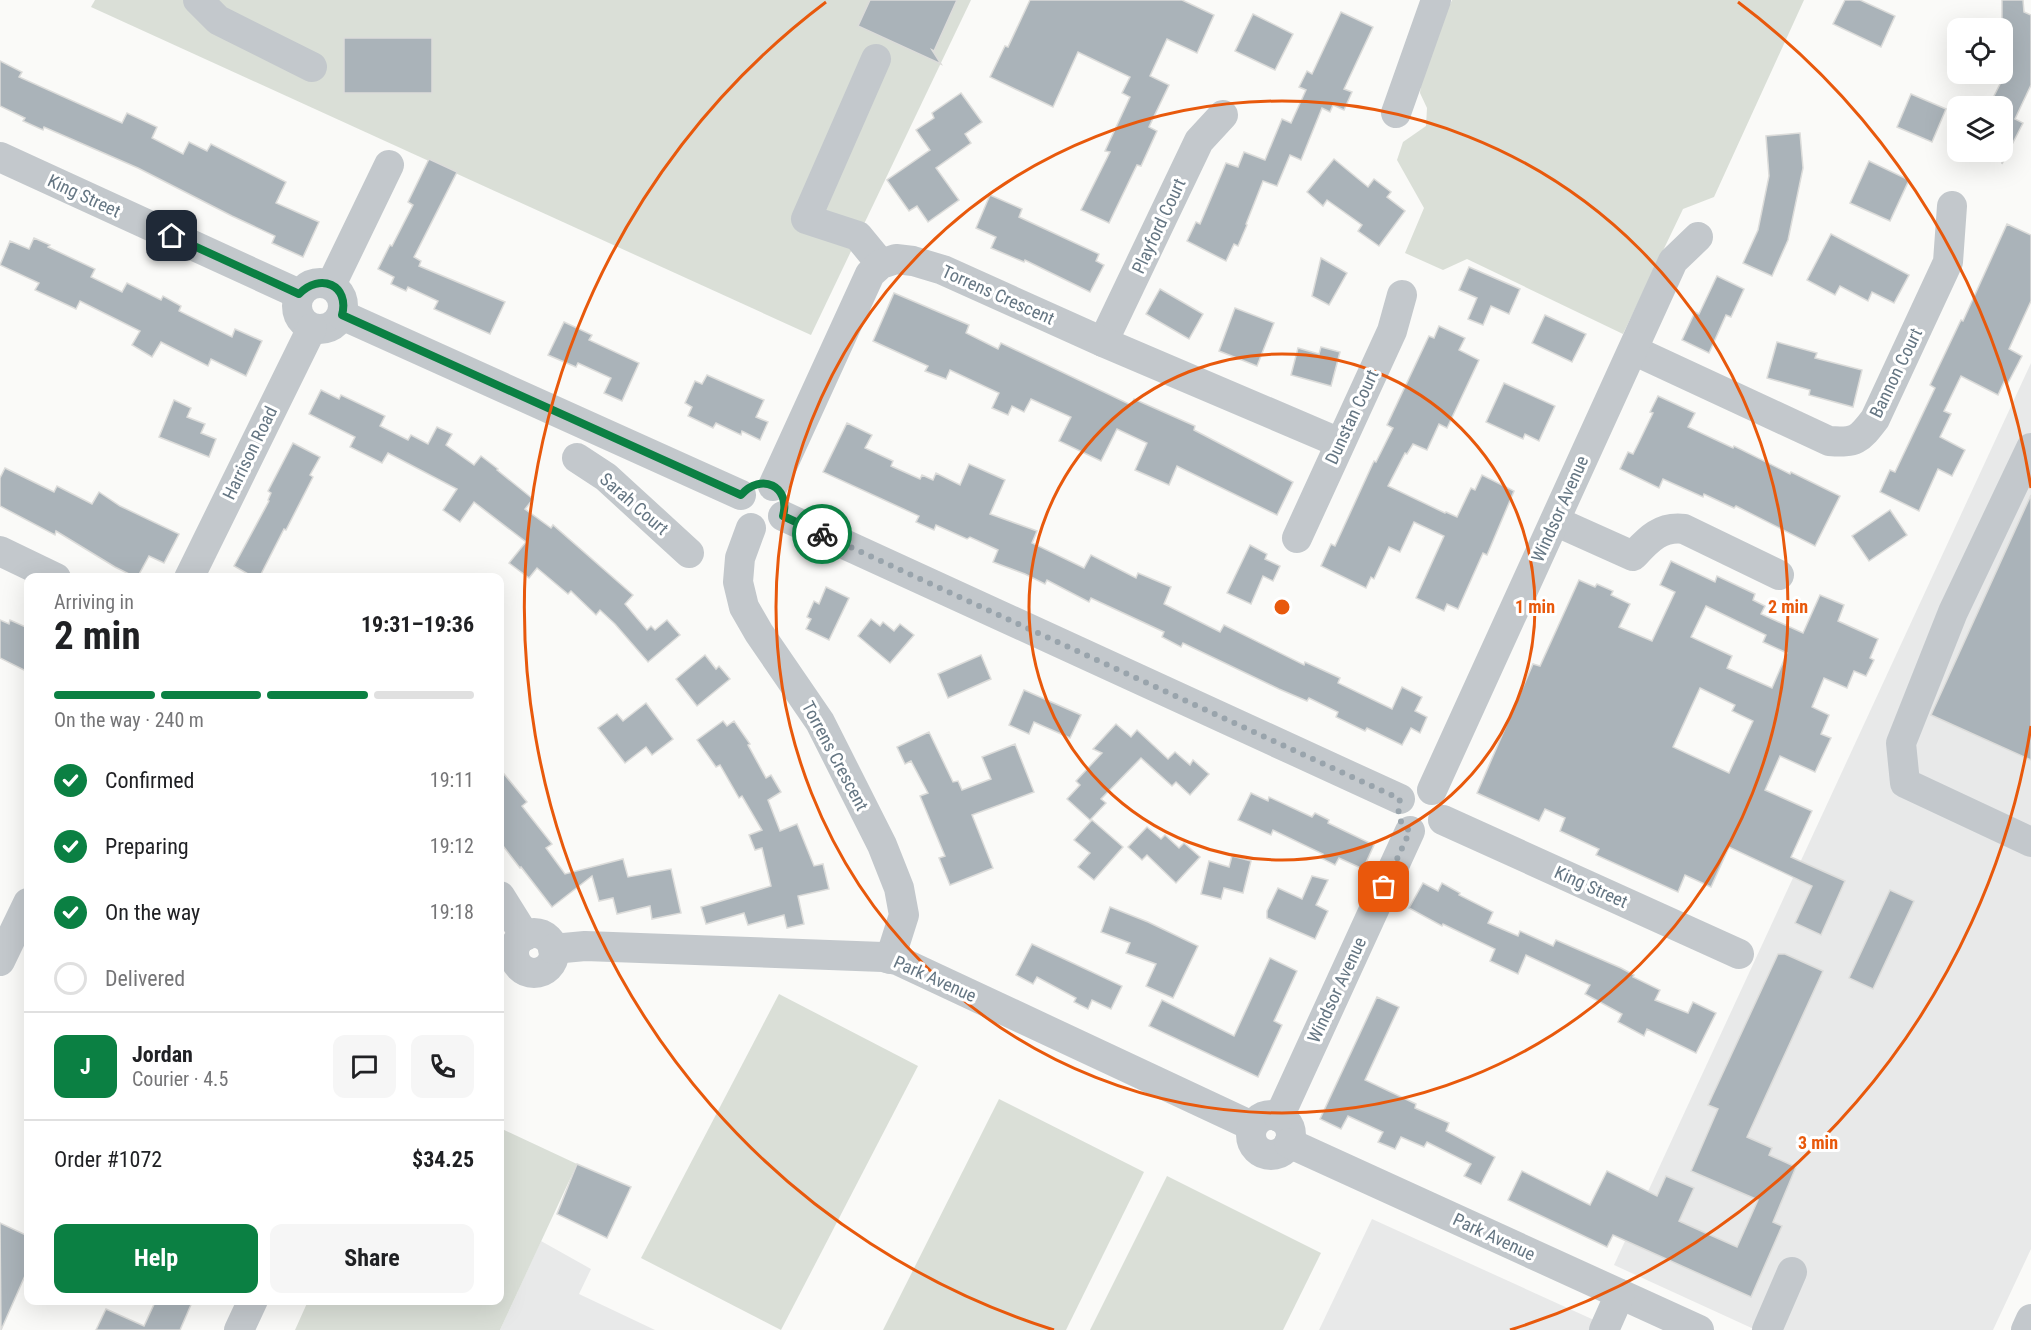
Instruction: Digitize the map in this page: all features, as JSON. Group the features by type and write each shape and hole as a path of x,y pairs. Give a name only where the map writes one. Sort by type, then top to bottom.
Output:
{"street":[{"path":"198,0 219,20 312,68"},
{"path":"1396,113 1436,0"},
{"path":"773,486 870,274 881,264 858,236 806,219 876,59"},
{"name":"Playford Court","path":"1103,342 1199,141 1223,115"},
{"name":"King Street","path":"0,157 299,294"},
{"path":"331,285 389,165"},
{"name":"Bannon Court","path":"1633,350 1828,441 1849,442 1863,434 1875,419 1948,262 1952,206"},
{"name":"Windsor Avenue","path":"1432,790 1673,261 1698,237"},
{"name":"Torrens Crescent","path":"881,264 896,259 914,261 943,270 1103,342 1340,443"},
{"path":"317,282 331,285 343,299 342,315 337,323 329,328 312,328 298,315 296,305 299,294 306,287 317,282"},
{"name":"Dunstan Court","path":"1298,538 1392,331 1402,295"},
{"path":"342,315 741,495"},
{"name":"Harrison Road","path":"191,573 312,328"},
{"path":"606,477 623,442"},
{"path":"2031,448 1953,612 1901,743 1905,783 2031,842"},
{"name":"Sarah Court","path":"577,458 606,477 689,553"},
{"path":"759,483 773,486 781,492 784,500 783,516 778,524 770,529 750,528 740,516 738,506 741,495 748,488 759,483"},
{"path":"783,516 1400,799"},
{"path":"1555,521 1633,556 1656,533 1671,527 1684,529 1779,574"},
{"name":"Torrens Crescent","path":"750,528 740,558 738,582 744,607 759,633 820,722 882,845 899,888 904,915 890,958"},
{"path":"0,551 46,573"},
{"path":"1418,787 1432,790 1441,796 1444,804 1443,820 1438,828 1430,833 1420,834 1410,831 1400,820 1398,810 1400,799 1407,791 1418,787"},
{"name":"King Street","path":"1443,820 1739,954"},
{"name":"Windsor Avenue","path":"1273,1129 1410,831"},
{"path":"2,950 24,910"},
{"path":"504,913 514,956"},
{"name":"Park Avenue","path":"514,956 537,934 550,941 553,949 585,946 690,949 852,955 897,960 1273,1129 1699,1330"},
{"path":"1767,1330 1792,1272"},
{"path":"1604,1330 1620,1294"},
{"path":"239,1330 251,1305"},
{"path":"2026,1330 2031,1319"}],"shaded area":[{"path":"95,0 971,0 811,335 91,7"},
{"path":"1452,0 1804,0 1714,197 1683,209 1623,334 1467,259 1443,270 1405,253 1424,208 1397,160 1403,142 1426,126 1427,108 1420,93 1423,62"},
{"path":"2031,363 2031,1249 1993,1330 1756,1330 1614,1265"},
{"path":"779,994 918,1066 781,1330 641,1258"},
{"path":"999,1099 1144,1172 1066,1330 883,1330"},
{"path":"504,1130 577,1164 500,1330 295,1330 306,1305 504,1305"},
{"path":"1167,1176 1321,1253 1283,1330 1090,1330"},
{"path":"1372,1219 1616,1330 1319,1330"},
{"path":"541,1241 591,1269 579,1294 655,1330 500,1330"}],"building":[{"path":"870,0 957,0 934,51 932,50 941,64 858,26"},
{"path":"1030,0 1182,0 1214,15 1197,53 1167,39 1150,76 1169,85 1149,127 1157,131 1141,166 1137,165 1109,223 1081,210 1110,152 1105,151 1130,97 1122,93 1130,77 1078,52 1053,107 990,77 1005,46 1008,47"},
{"path":"1845,0 1860,0 1895,16 1881,47 1833,24"},
{"path":"2002,0 2023,0 2024,12 2031,15 2031,85 2015,119 2023,123 2013,143 2013,96 1994,96 2000,84 2013,84 2013,18 2002,18"},
{"path":"1341,12 1373,27 1344,89 1352,92 1344,110 1333,105 1330,112 1322,108 1301,160 1290,155 1277,186 1263,181 1238,246 1234,244 1226,261 1187,241 1196,222 1200,224 1226,163 1238,167 1244,152 1265,160 1282,119 1291,123 1306,90 1299,87 1307,71 1312,74"},
{"path":"1253,14 1293,34 1275,70 1235,51"},
{"path":"344,38 432,38 432,93 344,93"},
{"path":"0,61 22,72 19,77 122,123 127,113 157,127 152,138 183,154 189,142 207,151 211,144 286,182 276,203 319,222 303,257 272,243 275,236 138,168 44,127 43,130 23,121 25,118 0,106"},
{"path":"961,93 982,122 965,134 971,143 936,168 959,200 928,222 917,206 909,211 887,180 930,150 916,130 934,118 932,113"},
{"path":"1911,94 1946,109 1932,142 1897,127"},
{"path":"1800,133 1803,168 1788,240 1772,276 1743,263 1758,230 1769,176 1766,136"},
{"path":"429,159 457,172 414,257 421,261 419,266 505,302 490,334 434,309 438,301 408,287 406,291 391,284 394,277 378,269 413,205 408,202"},
{"path":"1334,159 1368,187 1374,179 1391,192 1387,197 1405,211 1379,246 1358,231 1362,225 1327,200 1323,206 1307,192"},
{"path":"1869,161 1909,180 1890,221 1850,203"},
{"path":"990,195 1022,209 1019,217 1099,254 1096,261 1104,265 1090,292 1025,260 1024,262 991,248 996,237 976,228"},
{"path":"2007,224 2031,235 2031,301 2009,349 2022,356 2008,383 2004,382 1998,395 1961,376 1944,411 1951,414 1940,437 1965,450 1952,476 1938,469 1919,511 1880,492 1890,470 1895,472 1935,388 1930,385 1961,320 1963,321"},
{"path":"1831,234 1909,275 1894,303 1872,292 1868,301 1840,286 1835,295 1807,280"},
{"path":"34,238 95,269 91,277 122,292 127,283 161,300 163,296 181,306 179,311 232,337 235,329 262,341 246,376 211,359 208,366 161,342 152,357 132,345 140,331 80,301 76,309 35,290 39,283 0,265 10,241 29,249"},
{"path":"1321,258 1347,273 1329,305 1312,296"},
{"path":"1469,267 1520,289 1509,314 1491,306 1483,325 1468,319 1477,298 1459,290"},
{"path":"1717,276 1744,289 1731,317 1726,315 1709,353 1682,340 1695,312 1699,314"},
{"path":"1160,289 1203,314 1189,339 1146,314"},
{"path":"894,293 969,325 966,333 998,349 1001,343 1131,405 1134,399 1195,426 1194,430 1293,482 1277,515 1177,466 1169,485 1135,470 1147,443 1117,429 1101,461 1059,441 1071,417 1031,399 1024,412 1012,406 1008,415 992,408 999,393 950,370 946,379 925,371 928,366 873,341"},
{"path":"1235,308 1274,323 1257,366 1219,351"},
{"path":"1545,315 1586,334 1572,362 1532,343"},
{"path":"564,322 592,335 589,340 639,363 622,401 604,393 611,378 578,363 576,367 548,355"},
{"path":"1439,326 1465,338 1459,350 1479,360 1447,428 1439,424 1427,450 1413,444 1407,454 1405,453 1388,486 1457,517 1471,488 1475,490 1482,475 1514,491 1487,555 1483,553 1458,609 1447,604 1444,611 1416,598 1444,536 1414,522 1400,552 1389,547 1374,579 1371,577 1366,588 1321,566 1331,544 1335,546 1374,461 1376,462 1393,428 1387,425 1429,336 1434,338"},
{"path":"1777,342 1817,353 1815,358 1862,370 1853,407 1809,395 1810,390 1767,378"},
{"path":"1321,347 1340,352 1331,386 1291,375 1298,348 1319,354"},
{"path":"707,375 764,400 756,417 768,422 760,440 742,431 741,435 716,423 713,428 688,416 692,407 685,403 695,381 702,384"},
{"path":"1504,383 1555,406 1539,441 1525,434 1523,439 1486,422"},
{"path":"321,390 339,399 341,395 385,416 380,426 408,440 411,435 428,444 437,427 452,434 446,445 474,465 481,456 498,469 533,499 525,509 551,528 553,525 633,595 625,604 647,630 651,626 655,630 667,620 680,635 648,662 600,610 596,615 571,591 568,594 537,568 529,578 509,563 526,542 474,502 460,522 443,510 457,489 388,453 382,463 350,447 355,437 309,414"},
{"path":"1658,396 1695,413 1688,427 1840,496 1815,546 1736,506 1734,508 1704,494 1703,497 1663,479 1659,488 1620,469 1628,452 1633,454 1653,413 1650,412"},
{"path":"174,400 191,408 187,417 205,424 201,433 216,439 209,457 159,437"},
{"path":"847,423 872,435 865,448 893,461 891,466 920,479 922,475 933,480 936,473 960,485 969,464 1005,480 990,514 1037,531 1032,543 1084,568 1091,555 1136,578 1138,573 1171,587 1164,604 1220,632 1224,625 1304,665 1305,662 1340,678 1338,683 1392,709 1402,687 1422,697 1415,711 1427,717 1420,733 1411,728 1402,745 1367,728 1365,731 1336,717 1338,712 1309,698 1307,701 1279,689 1183,643 1181,647 1162,637 1164,632 1091,598 1089,602 1047,580 1045,584 993,562 998,550 936,525 934,530 916,522 919,516 823,472"},
{"path":"293,443 320,457 310,475 313,477 262,573 246,573 234,566 269,501 271,493 268,491"},
{"path":"5,468 54,492 57,486 92,504 99,492 120,506 179,534 164,563 149,556 140,573 127,573 56,531 55,535 0,506 0,478"},
{"path":"2031,495 2031,760 1931,715"},
{"path":"1890,510 1907,535 1869,561 1852,536"},
{"path":"1250,545 1267,554 1265,559 1280,566 1273,581 1263,576 1251,604 1227,593"},
{"path":"1671,561 1715,582 1717,576 1755,594 1753,600 1765,606 1761,614 1803,633 1820,595 1844,605 1838,621 1878,639 1870,658 1874,660 1866,676 1854,671 1847,688 1824,678 1812,707 1829,715 1821,734 1831,738 1815,772 1780,756 1765,790 1812,811 1791,857 1845,881 1821,935 1795,923 1812,886 1729,847 1711,887 1685,875 1678,892 1596,855 1599,849 1560,831 1565,818 1545,809 1539,821 1477,793 1533,664 1540,666 1579,580 1613,591 1611,595 1630,604 1619,627 1652,641 1675,592 1660,585","holes":["1706,606 1766,635 1763,642 1787,653 1772,688 1727,668 1732,656 1691,637","1700,688 1735,705 1732,711 1753,721 1729,773 1673,747"]},
{"path":"826,587 849,598 829,640 806,629 811,619 807,617 814,601 819,604"},
{"path":"871,619 880,626 883,622 894,631 900,624 914,635 890,663 858,636"},
{"path":"0,620 9,624 10,620 24,626 24,670 0,658"},
{"path":"705,655 716,669 719,666 730,679 697,706 676,679"},
{"path":"981,655 991,679 948,698 938,674"},
{"path":"1024,690 1081,715 1070,738 1034,722 1029,734 1009,725"},
{"path":"646,703 673,739 652,755 646,747 625,763 598,728 617,714 623,721"},
{"path":"723,721 727,726 734,721 750,744 748,745 766,778 771,775 781,792 768,800 780,831 797,824 814,866 823,864 829,889 798,896 804,924 787,928 784,915 748,925 744,913 706,924 701,907 771,886 762,848 755,850 749,835 762,830 742,796 739,798 720,765 716,767 697,740"},
{"path":"1116,724 1131,737 1137,730 1168,759 1175,752 1190,765 1193,760 1209,774 1190,795 1176,782 1172,786 1141,758 1101,799 1106,803 1090,820 1067,799 1080,785 1076,781 1102,753 1093,749"},
{"path":"929,732 953,782 958,781 962,790 991,779 982,757 1015,744 1034,792 972,815 993,868 950,885 939,858 945,856 920,796 928,793 911,761 905,764 897,747"},
{"path":"504,774 527,802 522,806 552,844 546,848 565,874 623,859 628,877 671,869 681,913 652,919 650,906 617,914 613,898 599,901 592,876 552,907 504,847"},
{"path":"1251,793 1268,801 1269,797 1312,817 1315,813 1329,820 1328,823 1374,845 1363,869 1339,858 1335,865 1321,858 1323,854 1273,830 1271,835 1238,820"},
{"path":"1092,820 1123,847 1094,880 1078,867 1090,853 1074,840"},
{"path":"1147,827 1161,839 1165,835 1179,848 1184,843 1200,857 1176,883 1147,855 1142,860 1128,847"},
{"path":"1232,856 1251,861 1243,893 1224,888 1221,899 1201,894 1209,861 1229,867"},
{"path":"1312,876 1328,880 1316,905 1328,911 1315,939 1267,918 1267,911 1278,888 1302,899"},
{"path":"1423,883 1438,891 1442,883 1460,893 1459,895 1493,912 1488,923 1518,936 1520,931 1553,946 1556,940 1621,968 1634,975 1633,977 1660,990 1655,1000 1688,1013 1693,1002 1716,1013 1696,1053 1647,1029 1644,1036 1618,1022 1622,1014 1585,994 1590,985 1526,955 1518,974 1490,961 1495,949 1443,924 1442,926 1409,908"},
{"path":"1890,890 1914,901 1873,989 1849,978"},
{"path":"1110,907 1198,946 1173,998 1146,986 1156,964 1126,953 1130,943 1101,932"},
{"path":"1032,944 1122,986 1111,1009 1092,1000 1088,1009 1074,1002 1076,998 1037,977 1033,984 1016,975"},
{"path":"1778,954 1785,954 1823,971 1747,1137 1772,1148 1769,1155 1796,1167 1773,1222 1782,1226 1751,1297 1613,1235 1607,1247 1508,1200 1522,1171 1590,1205 1607,1171 1657,1196 1666,1176 1694,1188 1679,1221 1737,1247 1758,1200 1691,1171 1718,1109 1708,1105"},
{"path":"1270,958 1297,971 1274,1021 1282,1025 1258,1077 1149,1026 1162,1000 1234,1036"},
{"path":"1377,997 1399,1007 1365,1080 1416,1104 1415,1108 1449,1123 1446,1131 1495,1157 1481,1184 1464,1176 1471,1164 1427,1142 1424,1147 1401,1137 1395,1149 1378,1142 1383,1132 1348,1116 1341,1129 1320,1119"},
{"path":"577,1164 631,1187 607,1238 557,1214"},
{"path":"0,1223 24,1234 24,1278 1,1330"},
{"path":"154,1305 191,1305 180,1330 96,1330 106,1309 144,1326"}],"way so far":[{"path":"822,534 1400,799 1398,810 1400,820 1410,831 1384,887"}],"route":[{"path":"172,236 299,294 306,287 317,282 331,285 343,299 342,315 741,495 748,488 759,483 773,486 781,492 784,500 783,516 822,534"}]}
